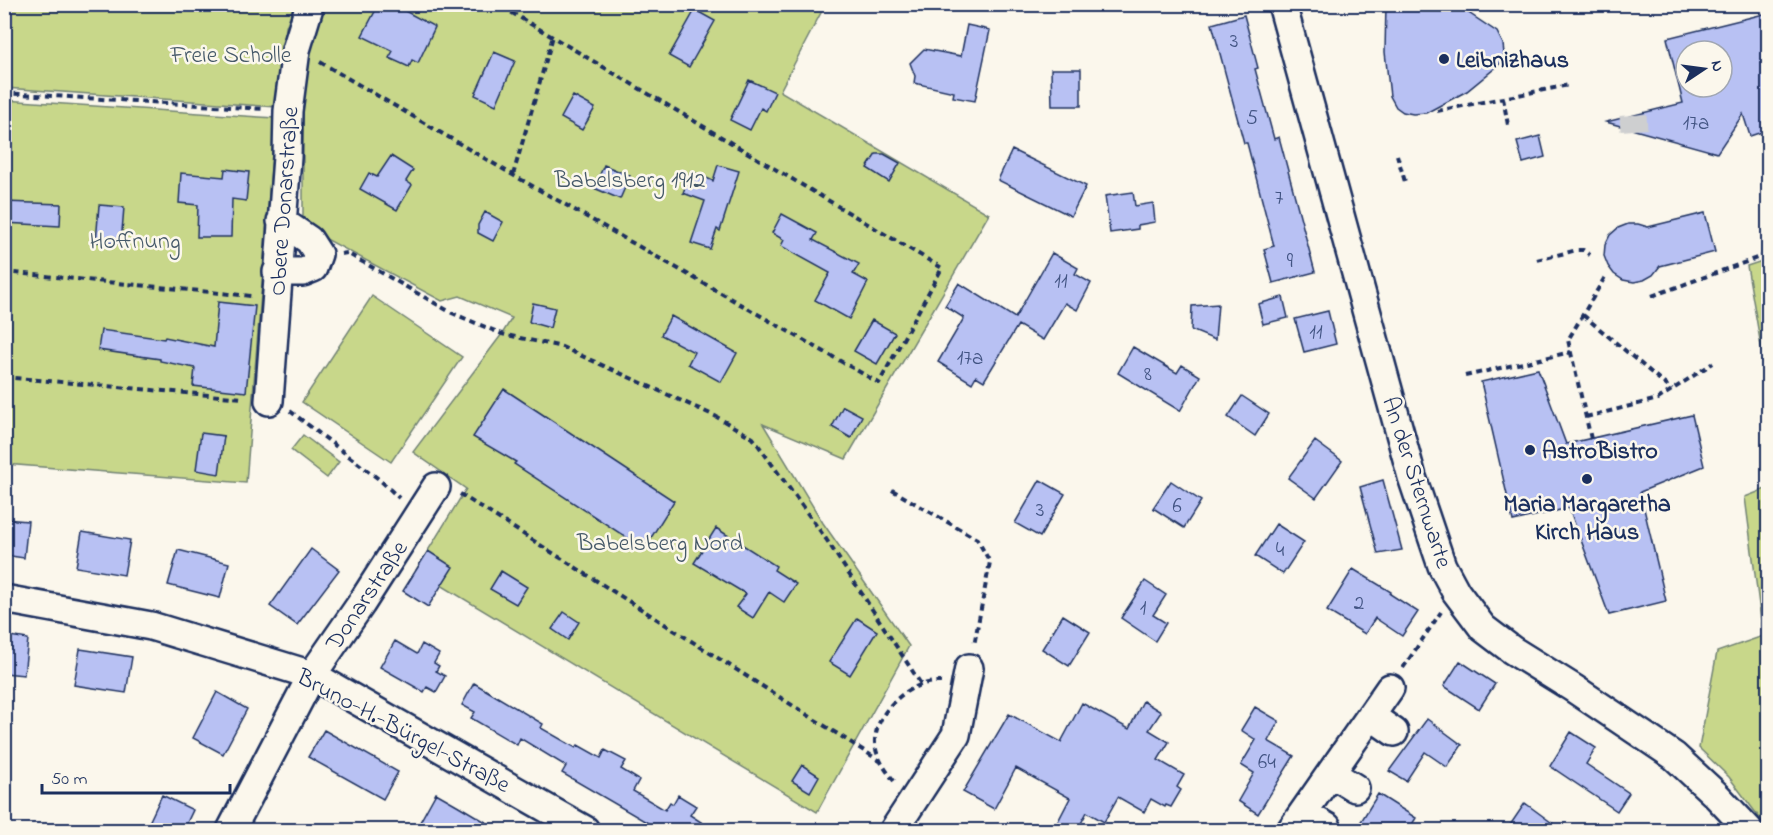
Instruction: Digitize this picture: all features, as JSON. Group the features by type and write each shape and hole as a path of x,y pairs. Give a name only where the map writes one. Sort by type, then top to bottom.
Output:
{"street":[{"name":"Obere Donarstraße","path":"269,401 287,157 288,111 296,50 310,4"},
{"name":"An der Sternwarte","path":"1282,4 1412,477 1442,566 1456,592 1483,628 1512,650 1674,756 1715,794 1749,831"},
{"path":"277,272 303,272 313,268 318,254 309,240 281,221"},
{"name":"Donarstraße","path":"231,831 312,675 436,487"},
{"name":"Bruno-H.-Bürgel-Straße","path":"4,599 151,626 312,675 585,831"},
{"path":"894,831 956,735 967,678"},
{"path":"1327,827 1297,822 1390,688"},
{"path":"1371,716 1394,732"},
{"path":"1331,773 1355,788"}],"path":[{"path":"318,61 513,175 879,382 942,268 497,4"},
{"path":"513,175 553,36"},
{"path":"1437,111 1569,85"},
{"path":"4,93 288,111"},
{"path":"1503,98 1508,125"},
{"path":"1397,155 1406,185"},
{"path":"1537,260 1577,250 1583,250 1590,255"},
{"path":"318,254 347,254 452,313 502,334 562,347 715,416 753,438 826,539 921,684"},
{"path":"1652,296 1768,254"},
{"path":"4,272 276,299"},
{"path":"1591,438 1568,340 1605,277"},
{"path":"1583,315 1672,390"},
{"path":"1465,376 1571,352"},
{"path":"1586,417 1658,399 1713,363"},
{"path":"4,378 269,401 293,413 380,480 395,495"},
{"path":"880,761 875,739 883,715 899,696 921,684 951,683 967,678 990,562 977,539 892,490"},
{"path":"463,495 880,761 911,805"},
{"path":"1410,657 1436,620"}],"green space":[{"name":"Freie Scholle","path":"4,5 294,5 286,27 277,107 5,88"},
{"name":"Babelsberg 1912","path":"324,5 825,5 780,91 989,214 846,459 763,424 823,523 909,646 817,812 416,570 466,489 413,452 512,318 460,296 442,301 313,232 303,222 303,70"},
{"name":"Hoffnung","path":"4,100 275,118 246,483 5,464"},
{"path":"1768,259 1768,386 1747,266"},
{"path":"372,296 462,357 391,462 302,402"},
{"path":"303,435 339,462 327,478 291,450"},
{"path":"1768,488 1768,829 1729,777 1699,748 1717,652 1763,636 1745,497"}],"building":[{"path":"379,4 392,4 435,27 418,63 412,60 409,67 389,58 393,51 362,36"},
{"name":"Leibnizhaus","path":"1386,4 1455,4 1497,32 1503,44 1504,54 1500,64 1467,91 1426,113 1403,112 1396,107 1390,96 1385,52"},
{"path":"695,10 715,21 689,67 669,56"},
{"path":"1768,13 1768,130 1750,136 1743,114 1717,153 1606,122 1683,103 1682,99 1734,99 1734,39 1674,39 1674,66 1667,38"},
{"path":"1244,15 1258,68 1255,69 1274,139 1279,137 1315,272 1273,283 1264,249 1274,246 1212,24"},
{"path":"967,25 990,30 975,101 953,97 954,92 914,83 915,76 910,63 924,49 961,56"},
{"path":"494,52 515,61 496,105 475,95"},
{"path":"1051,69 1081,69 1081,106 1052,106"},
{"path":"749,80 775,92 766,111 761,108 750,130 730,120"},
{"path":"573,96 595,108 582,130 561,118"},
{"path":"1540,136 1545,157 1523,163 1517,142"},
{"path":"1012,150 1086,186 1071,216 998,180"},
{"path":"876,154 884,154 900,163 889,182 867,168"},
{"path":"391,156 413,170 406,181 412,185 397,210 360,189 369,173 377,177"},
{"path":"604,165 630,176 620,199 594,188"},
{"path":"718,165 739,171 720,231 717,229 710,249 691,243 705,201 683,193 691,171 713,181"},
{"path":"225,169 249,172 246,201 232,199 231,237 197,237 198,205 179,203 181,173 224,177"},
{"path":"1133,192 1135,206 1153,203 1155,222 1138,225 1138,229 1110,233 1105,196"},
{"path":"4,202 61,204 60,226 4,223"},
{"path":"99,205 124,207 121,244 96,242"},
{"path":"485,212 503,222 493,241 478,233 478,225"},
{"path":"1705,213 1715,252 1660,266 1653,275 1634,282 1623,280 1608,266 1604,256 1605,245 1610,235 1618,228 1628,224 1648,227"},
{"path":"782,214 817,233 813,240 859,264 853,274 868,282 849,319 815,300 830,273 781,246 784,240 772,233"},
{"path":"1052,253 1078,268 1075,274 1091,283 1077,310 1065,303 1043,340 1018,325 984,381 976,376 972,383 938,362 964,318 945,306 959,283 1015,318"},
{"path":"1283,297 1288,318 1263,324 1258,304"},
{"path":"218,302 255,306 246,392 193,386 195,368 160,361 160,359 98,350 101,330 164,339 165,337 214,347"},
{"path":"533,303 555,308 550,328 529,322"},
{"path":"1218,304 1215,340 1191,330 1192,306"},
{"path":"1328,311 1336,344 1304,352 1295,319"},
{"path":"671,316 737,353 721,382 688,364 694,352 661,335"},
{"path":"872,320 895,333 877,364 854,351"},
{"path":"1133,347 1177,373 1182,365 1200,376 1180,411 1118,373"},
{"name":"Maria Margaretha Kirch Haus","path":"1538,369 1566,444 1692,415 1704,466 1640,492 1666,601 1609,615 1569,508 1513,521 1481,382"},
{"path":"504,389 674,501 644,549 514,464 516,462 473,437"},
{"path":"1242,396 1269,414 1255,436 1228,417"},
{"path":"843,406 862,416 851,438 832,427"},
{"path":"201,433 224,436 219,474 196,470"},
{"path":"1315,441 1342,461 1316,498 1288,478"},
{"path":"1040,480 1065,494 1040,537 1015,523"},
{"path":"1383,480 1402,550 1378,554 1360,487"},
{"path":"1171,481 1201,501 1184,528 1153,508"},
{"path":"4,519 28,521 24,558 4,555"},
{"path":"1276,524 1304,542 1283,574 1255,556"},
{"path":"716,528 776,566 774,570 796,584 784,602 769,592 753,618 736,607 746,594 694,563"},
{"path":"82,532 130,540 124,575 76,567"},
{"path":"311,549 339,570 297,625 270,606"},
{"path":"178,550 229,563 220,598 168,585"},
{"path":"428,551 453,567 428,607 403,591"},
{"path":"1353,569 1418,612 1402,636 1375,618 1365,634 1327,611"},
{"path":"501,571 527,587 516,604 490,589"},
{"path":"1145,581 1166,595 1153,615 1166,623 1155,641 1121,618"},
{"path":"564,612 579,622 568,640 552,629"},
{"path":"1063,615 1090,632 1069,666 1042,649"},
{"path":"857,618 877,631 850,675 829,662"},
{"path":"4,635 28,639 24,675 4,673"},
{"path":"395,641 417,654 422,644 439,654 434,663 439,666 436,671 445,676 436,692 427,687 424,692 380,667"},
{"path":"80,649 132,657 126,693 74,685"},
{"path":"1460,661 1495,684 1479,709 1444,686"},
{"path":"474,683 543,724 541,728 576,748 578,745 601,758 605,750 626,761 621,769 639,780 633,791 665,810 670,802 673,804 678,795 696,806 690,815 715,831 653,831 655,827 562,773 566,766 520,738 517,745 471,718 475,712 462,705"},
{"path":"217,692 247,709 223,754 193,738"},
{"path":"1143,701 1161,712 1149,730 1169,742 1158,760 1184,775 1177,787 1181,790 1171,807 1166,805 1165,807 1151,799 1144,812 1118,797 1104,822 1087,812 1077,831 1053,831 1070,798 1016,768 994,809 963,792 1009,714 1061,742 1082,703 1129,729"},
{"path":"1255,707 1279,721 1268,741 1294,756 1258,814 1238,801 1254,773 1241,765 1256,740 1241,730"},
{"path":"1427,719 1462,745 1447,767 1425,752 1406,781 1389,771"},
{"path":"324,730 398,772 383,799 308,757"},
{"path":"1571,732 1596,748 1586,764 1629,793 1617,811 1550,766"},
{"path":"802,765 819,776 810,792 792,781"},
{"path":"436,793 501,831 435,831 420,822"},
{"path":"1378,794 1416,818 1408,831 1372,831 1360,823"},
{"path":"162,795 193,810 183,831 145,831"},
{"path":"1525,803 1563,831 1506,831"}],"tunnel":[{"path":"1633,115 1634,130"}],"place":[{"name":"Leibnizhaus","path":"1444,59"},
{"name":"AstroBistro","path":"1530,450"},
{"name":"Maria Margaretha Kirch Haus","path":"1587,479"}],"park label":[{"name":"Babelsberg Nord","path":"660,542"}]}
